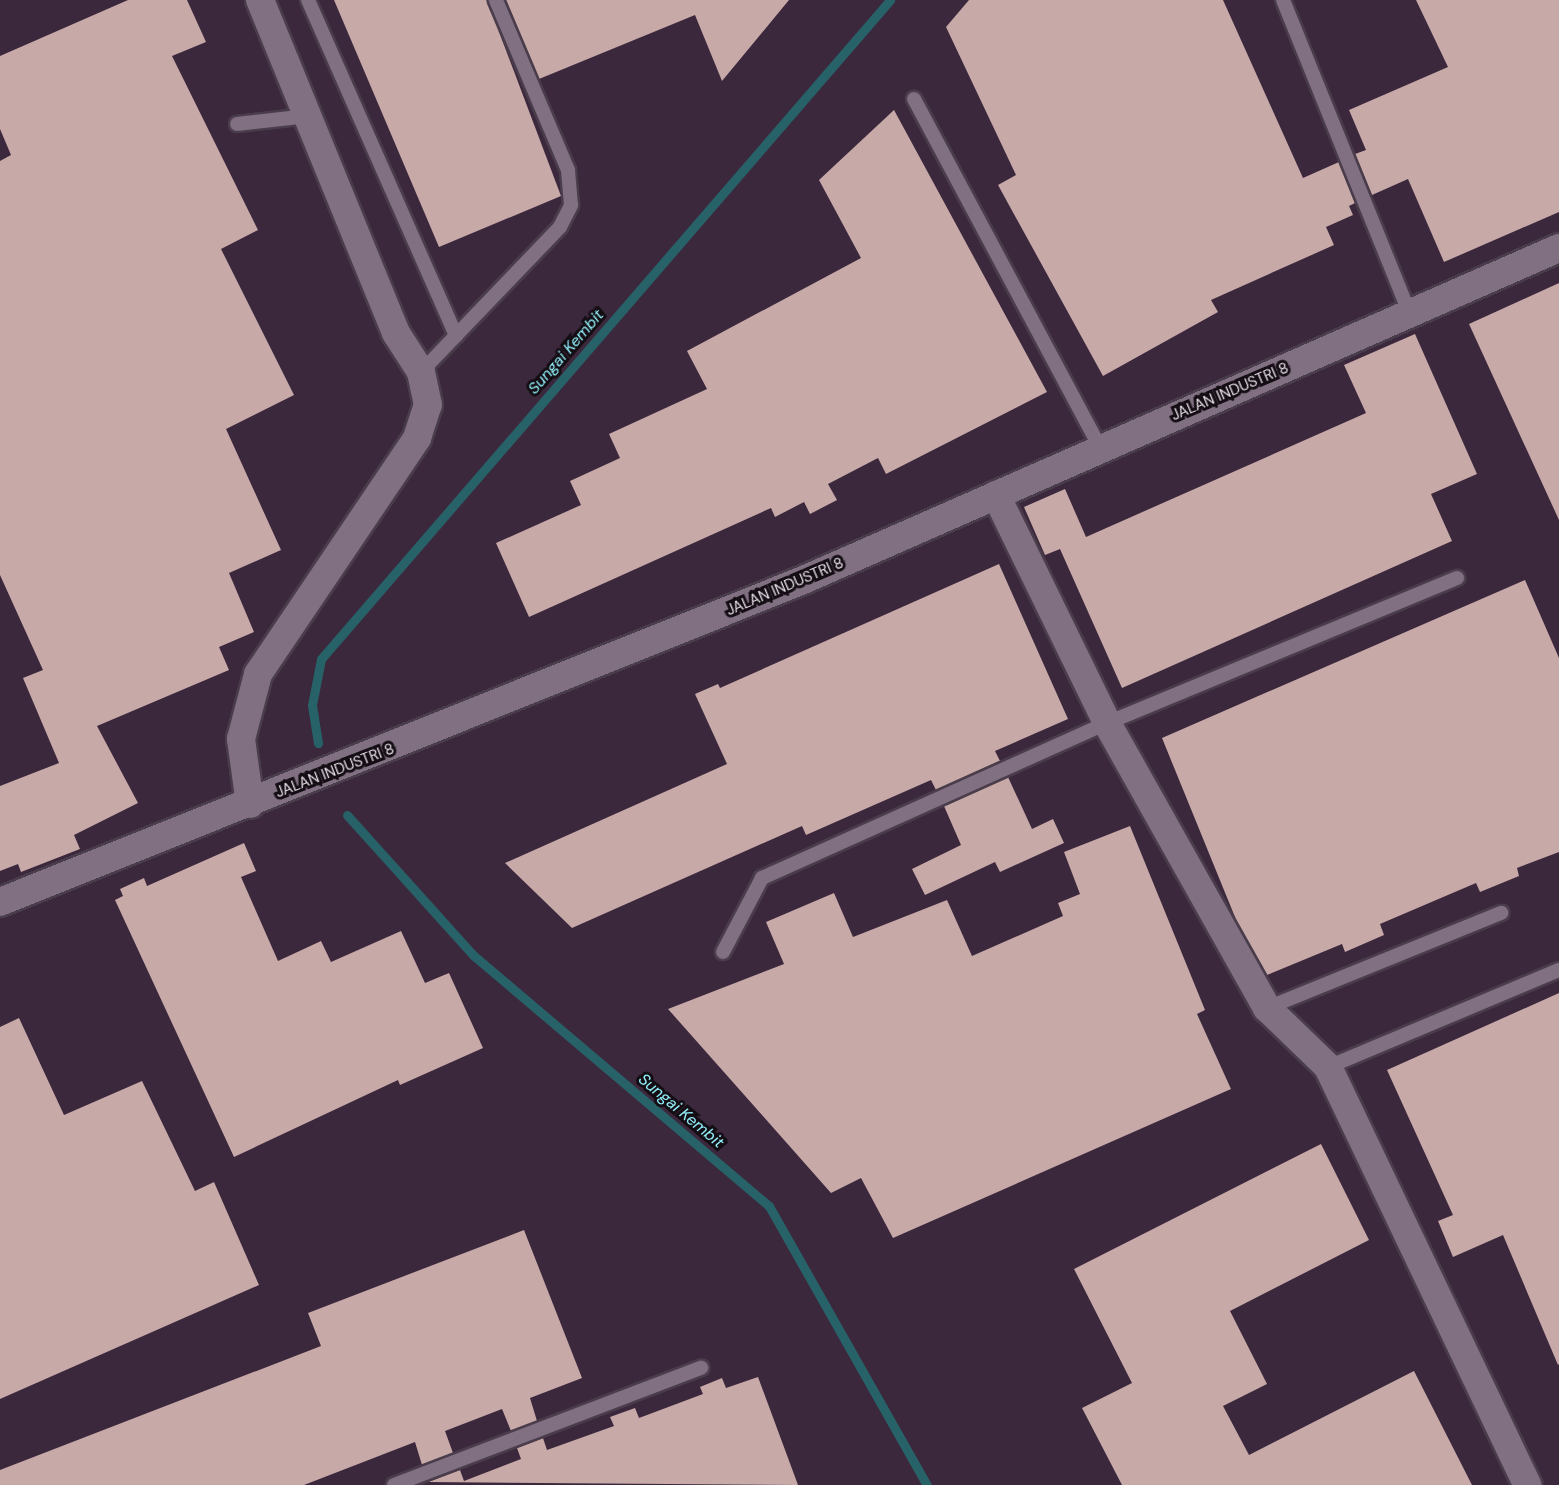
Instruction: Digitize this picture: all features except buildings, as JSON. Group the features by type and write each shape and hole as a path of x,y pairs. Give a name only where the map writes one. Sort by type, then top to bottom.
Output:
{"street":[{"path":"250,804 241,739 258,674 417,438 428,405 421,372 396,333 260,0"},
{"name":"JALAN INDUSTRI 8","path":"0,902 250,804 790,585 1559,248"},
{"path":"996,495 1107,723 1267,1008 1328,1067 1527,1485"}],"lane":[{"path":"308,0 456,336"},
{"path":"421,372 560,227 571,205 568,170 496,0"},
{"path":"1282,0 1410,315"},
{"path":"914,99 1100,448"},
{"path":"237,124 308,116"},
{"path":"723,952 762,878 1107,723 1457,578"},
{"path":"1267,1008 1501,913"},
{"path":"1328,1067 1559,970"},
{"path":"394,1485 701,1368"}],"shaded area":[{"path":"0,0 1559,0 1559,1485 0,1485"}],"waterway":[{"name":"Sungai Kembit","path":"318,743 312,705 321,659 890,0"},
{"name":"Sungai Kembit","path":"347,815 473,955 769,1206 927,1485"}]}
